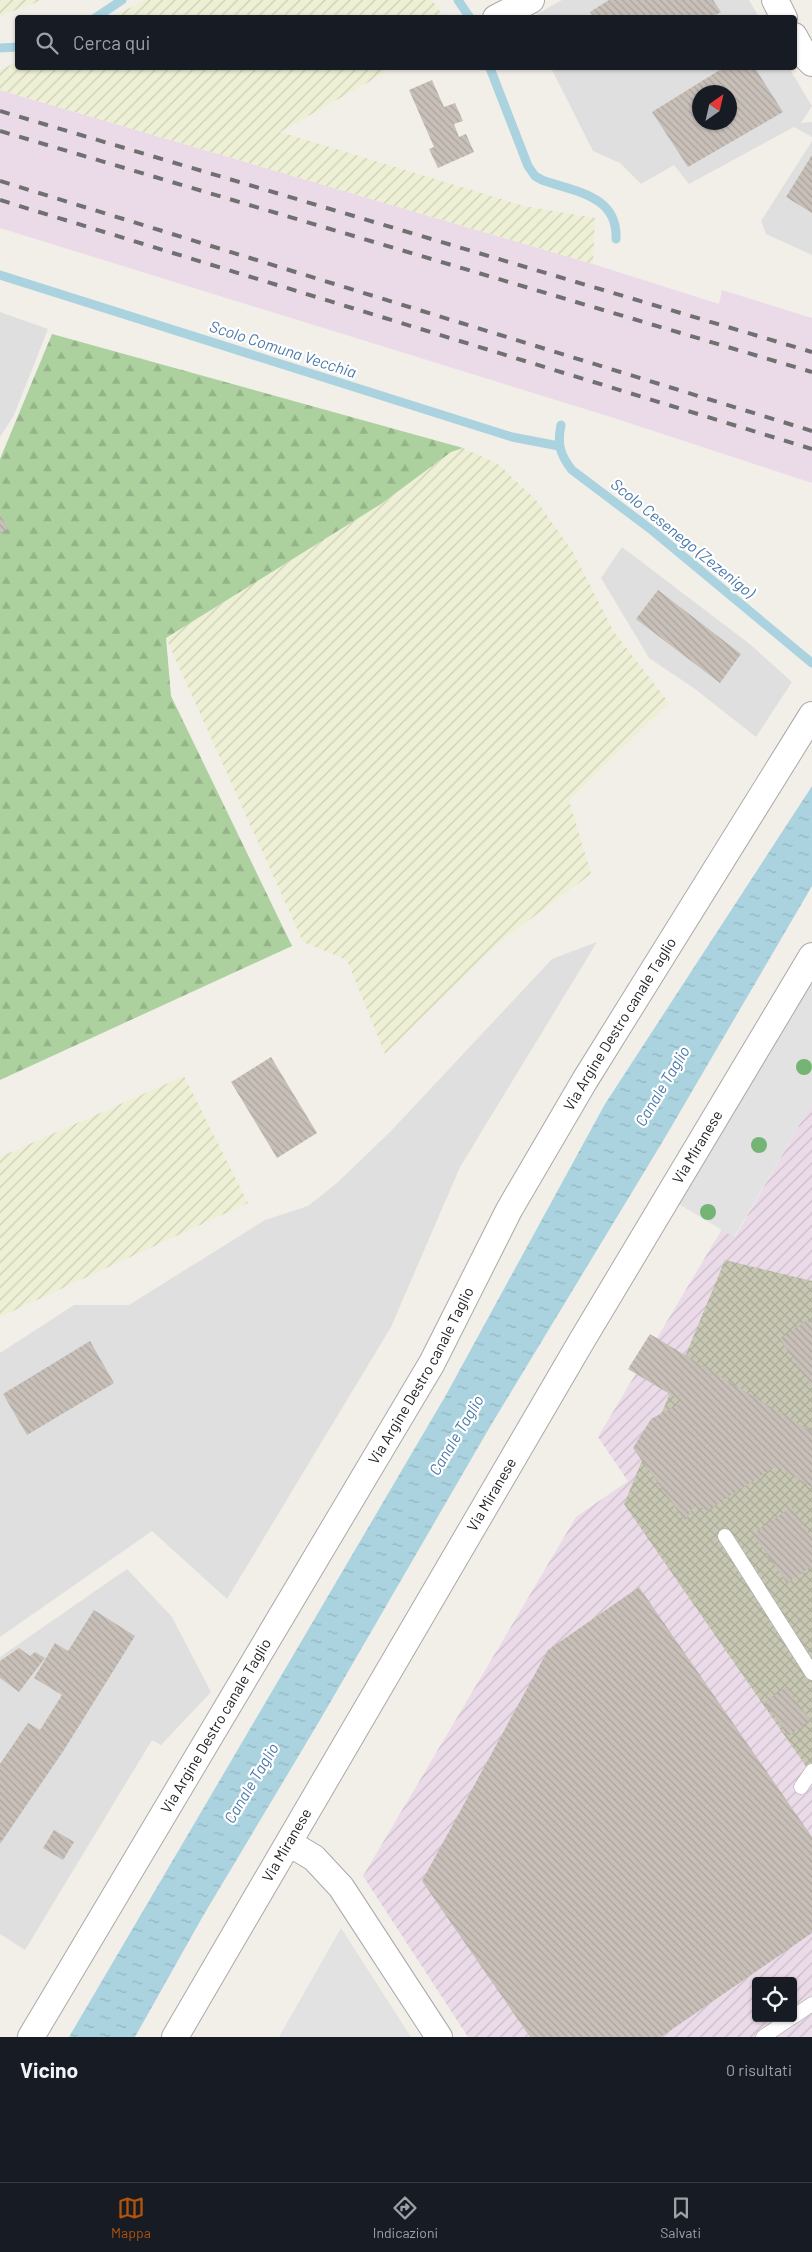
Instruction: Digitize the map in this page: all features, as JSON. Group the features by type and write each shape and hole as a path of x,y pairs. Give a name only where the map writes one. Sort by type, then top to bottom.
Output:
{"street":[{"path":"502,15 531,0"},
{"path":"775,0 782,15"},
{"path":"797,41 805,56 812,63"},
{"name":"Via Argine Destro canale Taglio","path":"31,2037 432,1364 509,1210 585,1080 812,715"},
{"name":"Via Miranese","path":"175,2037 581,1342 812,956"},
{"path":"289,1843 314,1858 341,1887 439,2037"}],"lane":[{"path":"725,1536 812,1673"},
{"path":"800,1787 812,1771"},
{"path":"797,2014 812,2004"},
{"path":"763,2037 785,2022"}],"shaded area":[{"path":"0,0 42,0 0,16"},
{"path":"146,0 432,0 443,15 115,15"},
{"path":"562,0 749,0 758,15 535,15"},
{"path":"15,63 15,70 389,70 280,132 524,206 595,218 593,264 0,90 0,70"},
{"path":"552,70 790,70 812,106 801,123 812,122 812,137 794,127 689,184 674,165 641,184 620,163 593,151"},
{"path":"0,90 593,264 719,304 722,290 812,318 812,483 614,418 0,228"},
{"path":"812,141 812,255 766,234 761,221"},
{"path":"0,312 48,329 14,415 0,437"},
{"path":"463,448 498,464 536,500 573,552 614,632 669,703 569,800 591,874 497,944 385,1054 347,960 303,942 166,638 381,504 451,452"},
{"path":"622,547 751,645 792,682 756,737 695,689 649,658 601,578"},
{"path":"597,942 460,1167 391,1327 227,1599 152,1531 0,1637 0,1353 74,1305 129,1305 265,1220 308,1206 337,1183 391,1131 552,959"},
{"path":"812,976 812,1103 734,1237 677,1203"},
{"path":"184,1076 248,1203 0,1317 0,1157"},
{"path":"812,1103 812,2037 468,2037 363,1876 576,1517 628,1481 598,1437 722,1229 735,1237"},
{"path":"725,1260 812,1281 812,1775 624,1504"},
{"path":"127,1569 172,1617 211,1692 161,1745 152,1740 25,1950 0,1934 0,1657"},
{"path":"341,1928 411,2037 279,2037"}],"green space":[{"path":"52,334 463,448 451,452 381,504 166,638 171,696 292,946 0,1080 0,459"}],"water":[{"name":"Canale Taglio","path":"812,786 812,886 663,1141 491,1425 320,1720 203,1916 135,2037 69,2037 446,1395 605,1104"}],"building":[{"path":"609,0 713,0 721,12 716,15 592,15 590,12"},
{"path":"720,70 756,70 783,112 688,167 652,112 692,87 692,130 737,130 737,85 696,85"},
{"path":"432,80 444,107 455,103 463,121 454,124 459,137 466,134 474,152 438,168 429,149 434,147 409,90"},
{"path":"812,155 812,213 786,197"},
{"path":"0,514 8,529 0,533"},
{"path":"658,590 741,654 720,683 636,619"},
{"path":"271,1057 317,1133 277,1158 231,1082"},
{"path":"807,1320 812,1327 812,1386 780,1339"},
{"path":"650,1334 812,1432 812,1487 776,1466 707,1511 695,1504 685,1521 633,1448 651,1419 683,1402 628,1369"},
{"path":"90,1341 114,1383 27,1435 3,1394"},
{"path":"791,1507 812,1538 812,1566 787,1583 753,1534"},
{"path":"639,1587 812,1837 812,1933 661,2037 530,2037 422,1881 548,1650"},
{"path":"94,1610 135,1636 64,1750 0,1844 0,1764 28,1723 40,1730 62,1695 34,1678 55,1643 68,1651"},
{"path":"19,1648 30,1656 35,1652 45,1658 19,1692 0,1678 0,1661"},
{"path":"786,1687 810,1720 788,1736 765,1702"},
{"path":"54,1830 74,1842 63,1860 43,1848"}],"waterway":[{"name":"Scolo Cesenego (Zezenigo)","path":"100,15 122,0"},
{"name":"Scolo Cesenego (Zezenigo)","path":"458,0 468,15"},
{"name":"Scolo Cesenego (Zezenigo)","path":"0,48 15,47"},
{"name":"Scolo Cesenego (Zezenigo)","path":"491,70 528,166 535,176 580,192 602,204 610,213 615,224 616,239"},
{"name":"Scolo Comuna Vecchia","path":"0,275 512,437 559,446"},
{"name":"Scolo Cesenego (Zezenigo)","path":"561,425 560,449 572,470 653,531 812,663"}],"railway":[{"path":"0,111 812,352"},
{"path":"0,131 812,372"},
{"path":"0,181 812,431"},
{"path":"0,200 812,449"}]}
